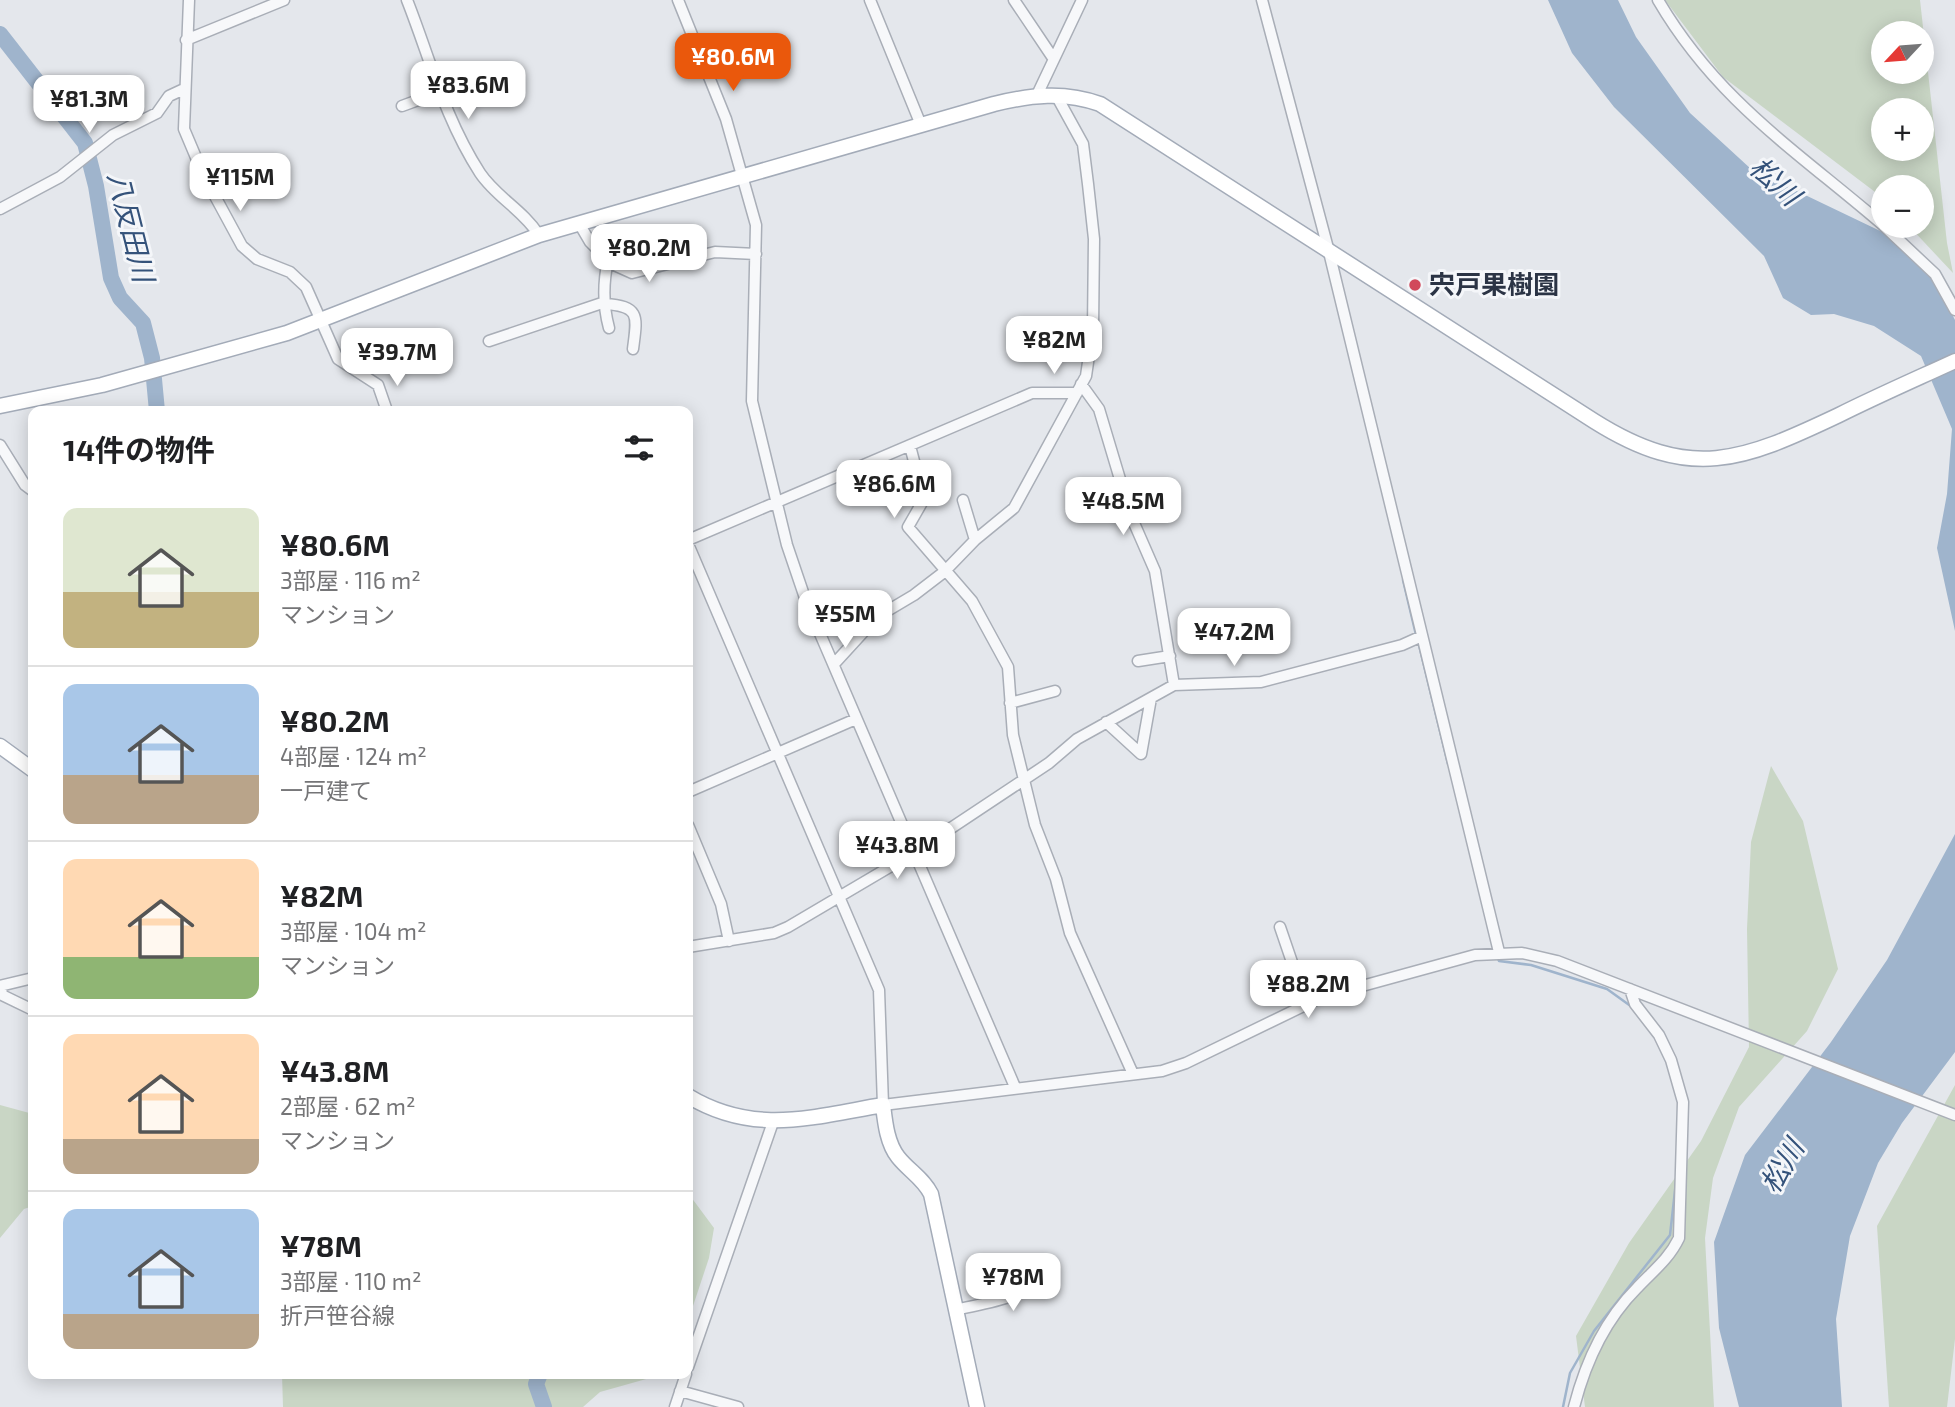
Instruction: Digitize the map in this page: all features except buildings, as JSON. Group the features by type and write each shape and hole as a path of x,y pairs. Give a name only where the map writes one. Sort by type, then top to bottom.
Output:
{"main road":[{"path":"0,405 102,386 322,322 538,235 994,104 1037,95 1084,98 1100,104 1615,435 1651,452 1698,460 1750,453 1955,361"},
{"path":"2,751 28,767"},
{"path":"693,1099 721,1114 773,1122 883,1105 885,1126 894,1149 926,1184 931,1194 978,1407"}],"street":[{"path":"189,0 184,129 203,174 235,236 257,259 282,268 297,277 306,287 338,359 378,385 385,406"},
{"path":"186,40 284,0"},
{"path":"407,0 453,127 482,175 498,194 527,218 538,235"},
{"path":"678,0 726,119 756,225 752,401 776,502 806,601 1015,1087"},
{"path":"870,0 921,125"},
{"path":"1014,0 1052,58"},
{"path":"1037,95 1052,58 1083,0"},
{"path":"1262,0 1329,252 1499,952"},
{"path":"1658,0 1683,42 1721,87 1758,123 1871,215"},
{"path":"0,209 60,177 113,135 157,113 174,92 184,89"},
{"path":"402,106 440,92"},
{"path":"834,664 877,617 914,596 944,572 1019,501 1079,388 1091,355 1094,239 1083,144 1056,95"},
{"path":"580,225 590,242 608,260 632,273 715,252 756,254"},
{"path":"1897,238 1935,274 1955,310"},
{"path":"608,260 604,277 609,328"},
{"path":"489,341 605,303 624,305 631,309 635,317 633,349"},
{"path":"693,540 1032,393 1079,388"},
{"path":"1079,388 1099,409 1131,516 1155,572 1174,685"},
{"path":"0,445 28,487"},
{"path":"910,446 924,499 908,527 944,572 972,601 1008,667 1010,703 1023,778 1035,825 1056,879 1070,933 1133,1074"},
{"path":"963,500 975,540"},
{"path":"693,554 879,990 883,1105 1161,1071 1186,1063 1311,1002 1463,959 1499,952 1557,961 1955,1115"},
{"path":"693,946 774,933 915,852 1023,778 1049,764 1077,739 1174,685 1261,682 1402,645 1422,636"},
{"path":"1138,661 1170,656"},
{"path":"1010,703 1055,691"},
{"path":"1106,722 1141,754 1151,698"},
{"path":"693,790 856,719"},
{"path":"693,837 721,904 729,942"},
{"path":"1280,927 1294,968 1311,1002"},
{"path":"28,979 1,986 2,995 28,1008"},
{"path":"1574,1407 1579,1384 1611,1320 1637,1287 1667,1258 1679,1238 1683,1102 1671,1060 1659,1035 1635,1004 1630,989"},
{"path":"693,1353 773,1122"},
{"path":"956,1310 1016,1296 1030,1290 1049,1273"},
{"path":"675,1407 684,1379"},
{"path":"680,1391 738,1407"}],"green space":[{"path":"1665,0 1920,0 1922,21 1871,21 1871,84 1929,84 1931,98 1871,98 1871,161 1934,161 1934,126 1947,243 1953,273 1920,238 1934,238 1934,175 1871,175 1871,189 1723,77"},
{"path":"1771,766 1803,821 1838,969 1807,1031 1739,1107 1713,1178 1705,1238 1714,1407 1585,1407 1576,1336 1629,1243 1701,1141 1749,1047 1747,929 1751,842"},
{"path":"1955,1085 1955,1339 1947,1407 1889,1407 1877,1226"},
{"path":"0,1105 28,1113 28,1208 0,1238"},
{"path":"693,1200 714,1228 709,1258 693,1306"},
{"path":"282,1379 646,1379 600,1392 583,1407 283,1407"}],"water":[{"name":"松川","path":"1548,0 1618,0 1636,37 1690,113 1751,169 1871,227 1871,238 1897,239 1935,281 1955,320 1955,631 1937,548 1947,494 1952,429 1921,356 1874,326 1834,314 1811,315 1783,298 1764,256 1614,107 1572,53"},
{"name":"松川","path":"1955,834 1955,1052 1902,1123 1878,1163 1850,1236 1836,1319 1842,1407 1739,1407 1719,1328 1714,1242 1745,1155 1831,1042 1887,960"}],"waterway":[{"name":"八反田川","path":"0,34 85,143 96,186 111,278 120,298 143,323 152,358 157,406"},
{"path":"1403,580 1416,635"},
{"path":"1418,641 1448,764"},
{"path":"1497,957 1499,961 1531,965 1607,989 1632,1007"},
{"path":"1563,1407 1570,1373 1594,1331 1670,1235 1676,1182"},
{"name":"八反田川","path":"538,1379 536,1384 544,1407"}],"place":[{"name":"宍戸果樹園","path":"1415,285"}]}
